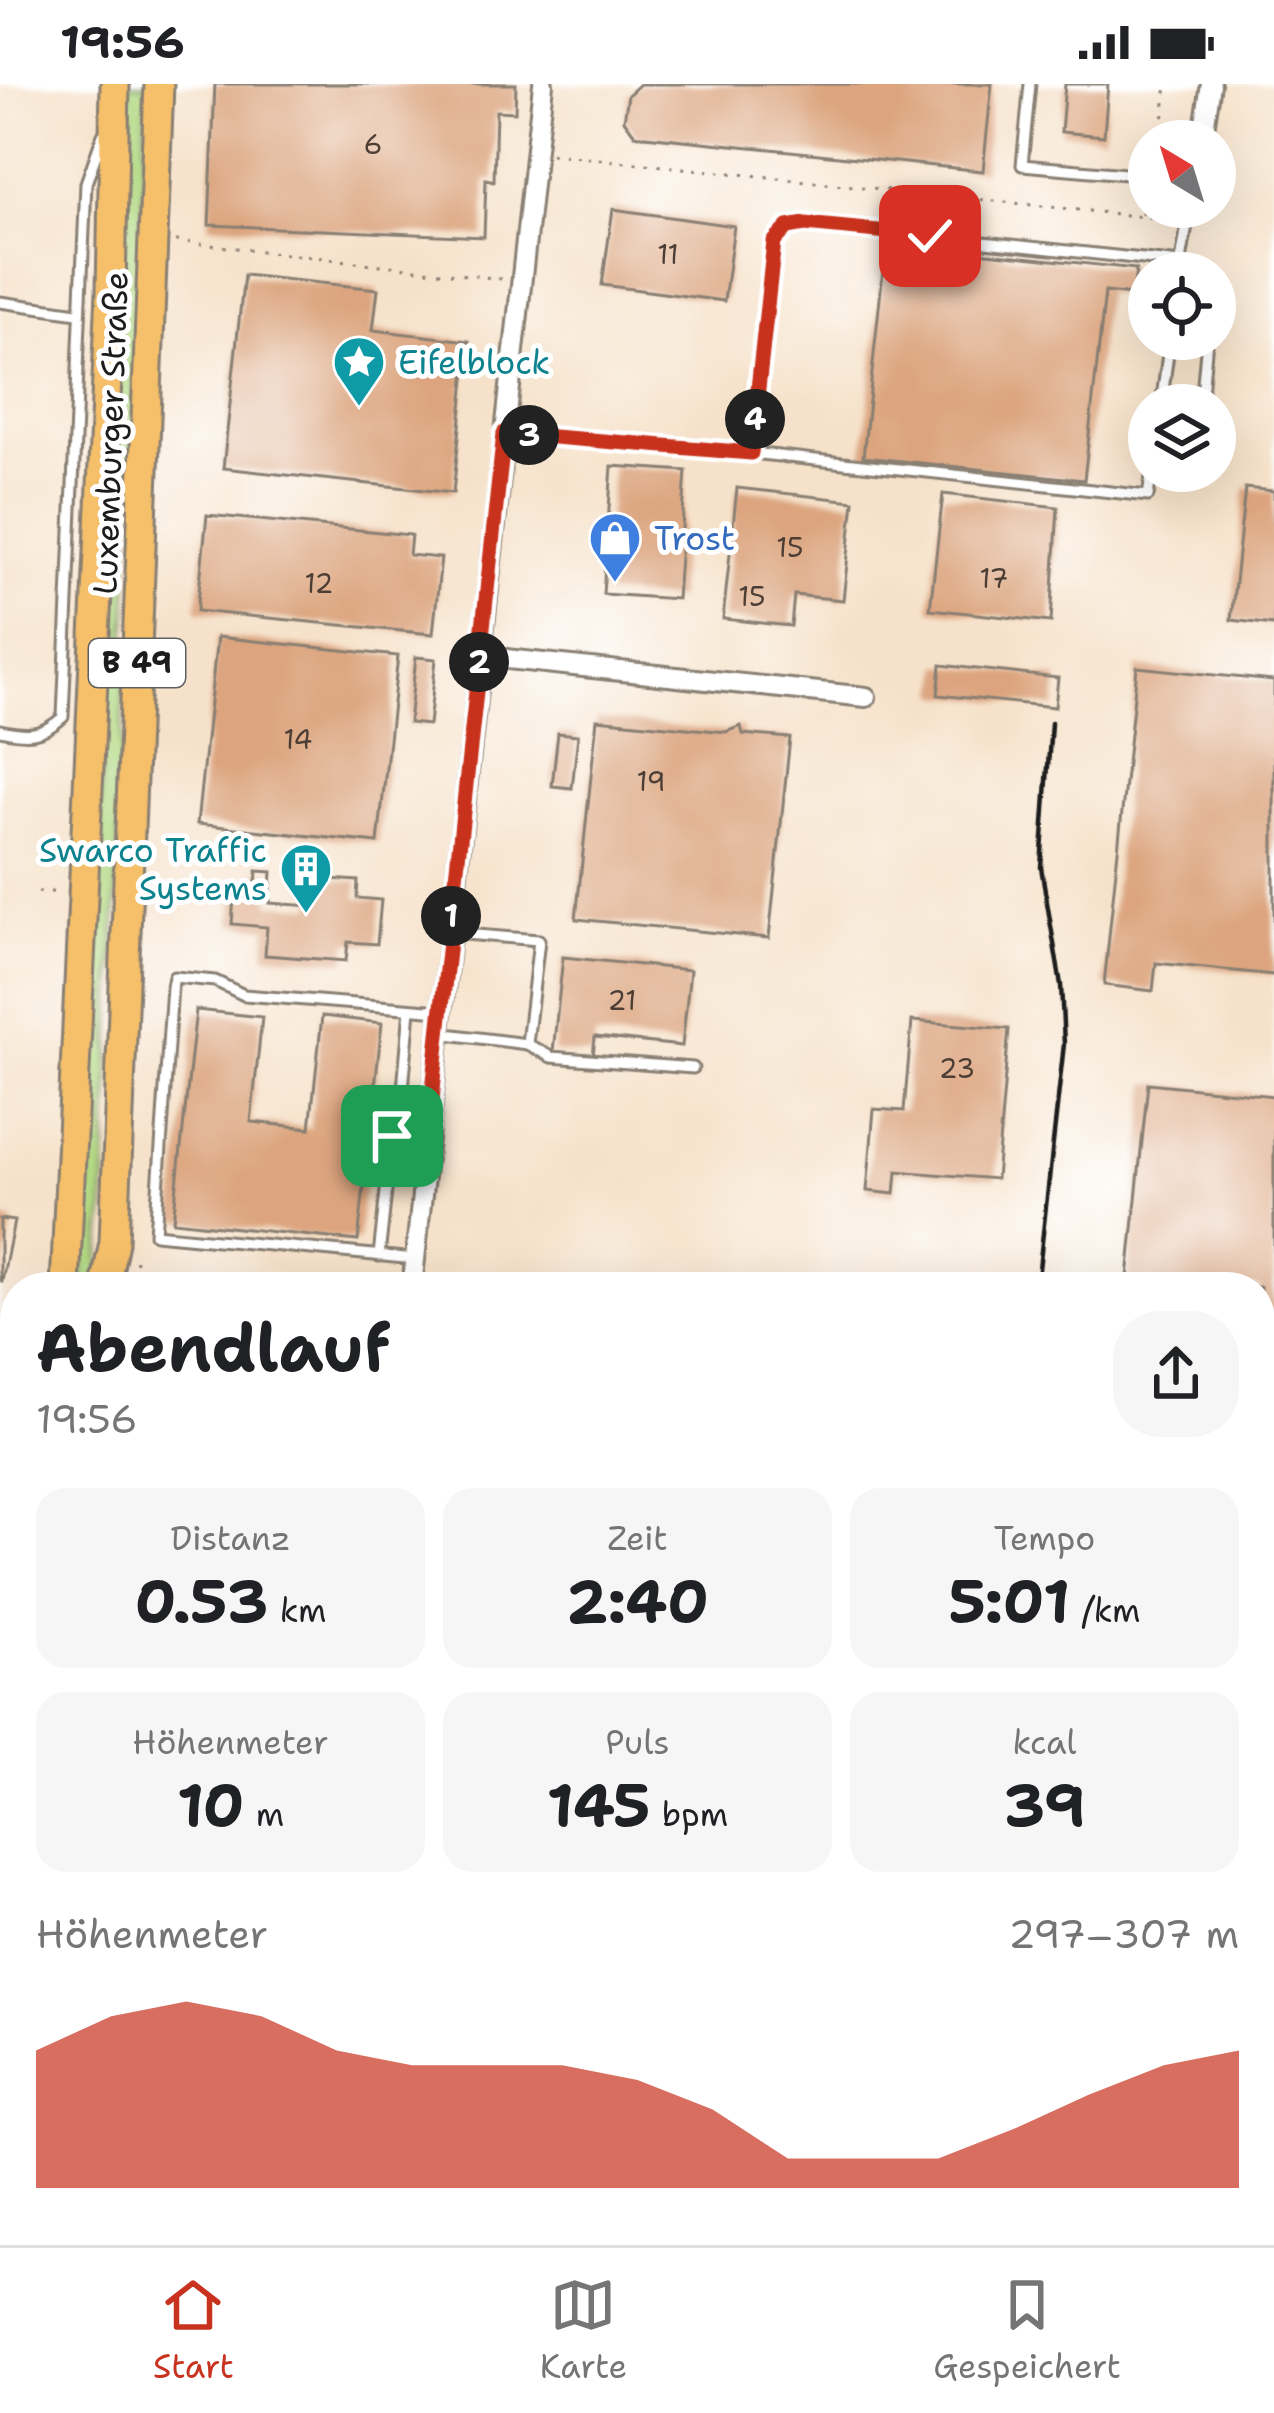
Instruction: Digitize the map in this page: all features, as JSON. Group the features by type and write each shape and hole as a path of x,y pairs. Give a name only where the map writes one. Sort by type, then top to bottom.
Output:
{"main road":[{"name":"Luxemburger Straße","path":"108,1272 114,1242 159,84"},
{"name":"Luxemburger Straße","path":"66,1272 79,1056 115,93"}],"street":[{"path":"414,1272 543,84"},
{"path":"1205,120 1211,84"},
{"path":"479,656 866,697"},
{"path":"114,1242 116,1272"}],"lane":[{"path":"1030,84 1022,165 1128,174"},
{"path":"0,730 27,736 48,730 63,717 86,183 115,93"},
{"path":"751,453 774,242 788,227 805,224 1128,263"},
{"path":"0,302 78,313"},
{"path":"504,433 751,453 1148,496 1149,492"},
{"path":"450,933 538,940 526,1045"},
{"path":"415,1259 155,1234 173,977 244,995 441,1011"},
{"path":"379,1256 390,1142 400,1124 410,1009"},
{"path":"439,1033 526,1045 551,1057 693,1068"},
{"path":"400,1124 429,1127"}],"path":[{"path":"1163,120 1167,84"},
{"path":"536,152 1128,215"},
{"path":"174,241 520,281"},
{"path":"38,892 66,892"}],"green space":[{"path":"127,84 147,84 104,1220 99,1272 83,1272"}],"building":[{"path":"215,84 516,84 515,112 496,111 494,181 486,179 484,237 209,225"},
{"path":"640,84 992,84 983,171 635,135 624,120 628,95"},
{"path":"1065,84 1108,84 1104,136 1061,132"},
{"path":"613,209 734,226 724,301 602,285"},
{"path":"886,242 1128,268 1128,294 1105,292 1084,480 863,457"},
{"path":"244,275 378,289 373,330 469,341 453,493 223,468"},
{"path":"612,466 686,471 677,599 603,594"},
{"path":"737,488 854,501 843,600 794,595 791,626 723,619"},
{"path":"1245,488 1274,491 1274,625 1231,620"},
{"path":"943,494 1058,507 1051,622 930,609"},
{"path":"207,515 411,535 409,555 441,558 433,634 197,611"},
{"path":"217,637 398,656 378,843 197,824"},
{"path":"416,657 436,659 429,725 409,723"},
{"path":"941,665 1058,678 1055,707 938,695"},
{"path":"1137,667 1274,681 1274,975 1156,963 1153,991 1104,985"},
{"path":"597,719 726,732 741,726 743,734 790,738 769,938 576,919"},
{"path":"558,733 578,735 572,788 552,786"},
{"name":"Swarco Traffic Systems","path":"257,871 272,872 270,903 312,906 315,878 358,881 357,898 381,900 377,944 348,942 346,961 265,955 267,927 232,924 235,883 256,884"},
{"path":"563,957 690,970 682,1046 595,1037 593,1056 553,1052"},
{"path":"196,1010 262,1017 251,1122 310,1128 322,1016 382,1023 358,1241 173,1221"},
{"path":"912,1021 1009,1029 996,1179 897,1171 895,1194 867,1191 874,1109 904,1111"},
{"path":"1148,1083 1274,1096 1274,1272 1129,1272"},
{"path":"0,1219 14,1221 4,1272 0,1272"}],"railway":[{"path":"1039,1272 1064,1044 1061,985 1041,867 1051,723"}],"place":[{"name":"Eifelblock","path":"359,408"},
{"name":"Trost","path":"615,584"},
{"name":"Swarco Traffic Systems","path":"306,915"}],"route":[{"path":"392,1136 400,1124 429,1127 504,433 751,453 774,242 788,227 805,224 930,236"}]}
